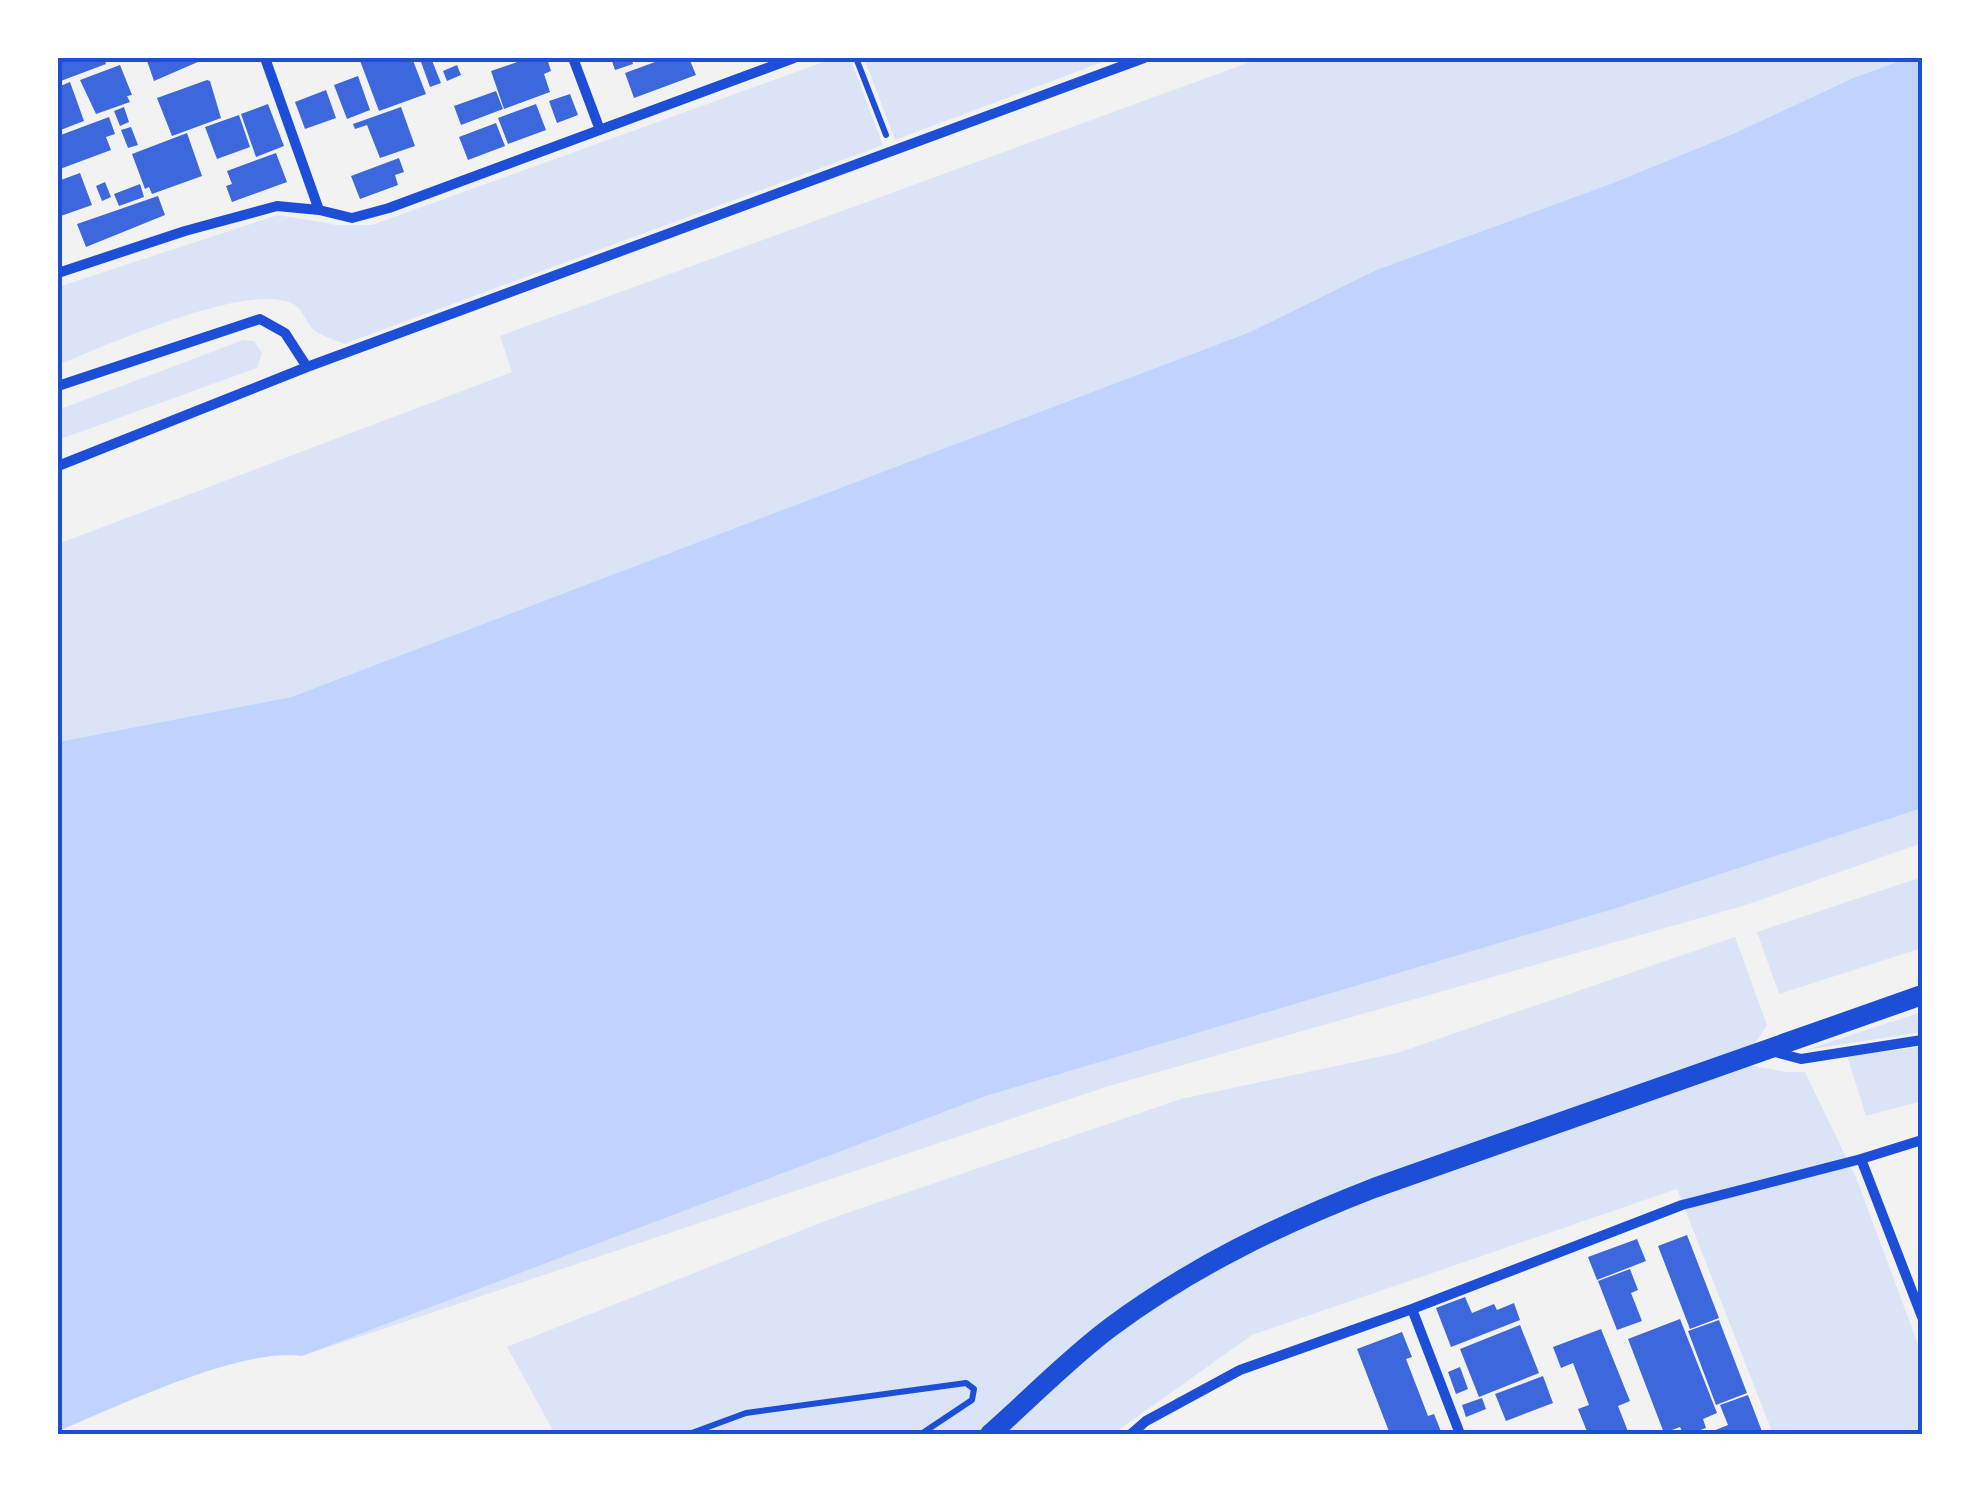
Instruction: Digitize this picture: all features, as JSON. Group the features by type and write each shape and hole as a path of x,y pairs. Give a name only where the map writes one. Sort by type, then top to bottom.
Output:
{"main road":[{"path":"990,1434 1109,1329 1196,1269 1286,1222 1922,994"}],"street":[{"path":"265,58 319,210"},
{"path":"573,58 600,130"},
{"path":"58,273 184,231 277,206 352,218 389,208 794,58"},
{"path":"58,466 308,367 1144,58"},
{"path":"58,386 260,320 285,333 308,367"},
{"path":"1764,1049 1802,1059 1922,1040"},
{"path":"1131,1434 1146,1421 1240,1370 1412,1309 1682,1205 1922,1140"},
{"path":"1861,1159 1922,1317"},
{"path":"1412,1309 1460,1434"},
{"path":"1146,1421 1151,1434"}],"path":[{"path":"856,58 892,150"},
{"path":"689,1434 746,1412 966,1382 974,1389 972,1400 921,1434"}],"shaded area":[{"path":"835,58 850,58 883,145 344,344 315,331 296,306 276,299 248,300 179,318 58,365 58,287 278,215 337,225 372,225"},
{"path":"864,58 1113,58 895,140"},
{"path":"1261,58 1908,58 1853,78 1735,133 1613,183 1376,270 1250,332 291,697 58,742 58,544 512,372 500,336"},
{"path":"243,340 254,341 262,353 257,368 58,440 58,410"},
{"path":"1922,808 1922,843 1746,905 1109,1086 302,1356 986,1096 1617,908"},
{"path":"1922,877 1922,948 1779,994 1757,932"},
{"path":"1735,937 1767,1025 1742,1064 1805,1072 1857,1180 1922,1355 1922,1434 1773,1434 1677,1189 1252,1335 1113,1434 555,1434 507,1347 838,1216 1181,1099 1397,1053"},
{"path":"1922,1012 1922,1032 1805,1050"},
{"path":"1922,1047 1922,1101 1866,1116 1847,1056"}],"water":[{"path":"1908,58 1922,58 1922,808 1617,908 986,1096 302,1356 246,1360 214,1369 58,1431 58,742 291,697 1250,332 1376,270 1613,183 1735,133 1853,78"}],"building":[{"path":"58,58 104,58 106,64 58,82"},
{"path":"146,58 207,58 154,81"},
{"path":"359,58 412,58 426,94 379,111"},
{"path":"431,58 441,83 430,87 420,59"},
{"path":"529,58 547,58 551,71 544,74 550,92 504,109 491,71"},
{"path":"611,58 631,58 633,64 615,70"},
{"path":"666,58 689,58 696,75 634,98 625,73"},
{"path":"120,65 132,95 127,96 130,102 96,114 80,80"},
{"path":"457,65 461,75 447,81 443,71"},
{"path":"358,76 370,110 347,119 334,85"},
{"path":"207,80 221,118 172,136 157,98"},
{"path":"70,82 84,121 58,131 58,87"},
{"path":"326,90 336,118 305,129 295,102"},
{"path":"496,91 503,109 461,125 454,106"},
{"path":"570,94 578,115 557,123 549,101"},
{"path":"268,104 284,146 256,157 241,114"},
{"path":"536,104 546,130 508,144 498,118"},
{"path":"124,107 129,122 120,126 114,111"},
{"path":"401,107 415,146 380,158 367,125 355,129 353,124"},
{"path":"239,115 250,147 217,159 205,127"},
{"path":"109,117 115,134 106,137 111,150 60,169 58,136"},
{"path":"496,123 505,146 468,160 459,137"},
{"path":"131,127 138,145 128,148 121,130"},
{"path":"187,133 202,176 152,194 149,187 145,189 132,154"},
{"path":"276,153 287,182 232,202 226,186 232,184 227,171"},
{"path":"399,158 404,172 395,175 398,185 360,199 351,176"},
{"path":"80,173 92,205 58,217 58,181"},
{"path":"105,182 111,197 102,201 96,186"},
{"path":"140,184 144,197 119,206 114,194"},
{"path":"158,196 165,215 86,247 77,224"},
{"path":"1687,1235 1719,1318 1690,1329 1658,1246"},
{"path":"1637,1239 1646,1261 1597,1280 1588,1257"},
{"path":"1630,1269 1638,1290 1631,1293 1642,1321 1617,1330 1598,1281"},
{"path":"1465,1297 1472,1313 1494,1304 1497,1310 1514,1303 1520,1320 1451,1347 1436,1308"},
{"path":"1680,1319 1717,1413 1703,1419 1706,1428 1689,1434 1683,1434 1680,1427 1664,1433 1628,1339"},
{"path":"1719,1320 1747,1393 1716,1405 1688,1331"},
{"path":"1520,1325 1539,1373 1479,1397 1460,1349"},
{"path":"1601,1329 1630,1401 1618,1406 1629,1434 1588,1434 1578,1409 1589,1405 1573,1363 1561,1368 1553,1347"},
{"path":"1402,1332 1412,1357 1406,1359 1428,1416 1434,1414 1442,1434 1390,1434 1357,1349"},
{"path":"1460,1367 1468,1389 1456,1394 1448,1372"},
{"path":"1543,1376 1553,1403 1506,1421 1495,1394"},
{"path":"1748,1395 1763,1434 1714,1434 1713,1431 1728,1425 1720,1405"},
{"path":"1482,1398 1486,1409 1466,1417 1462,1405"}]}
